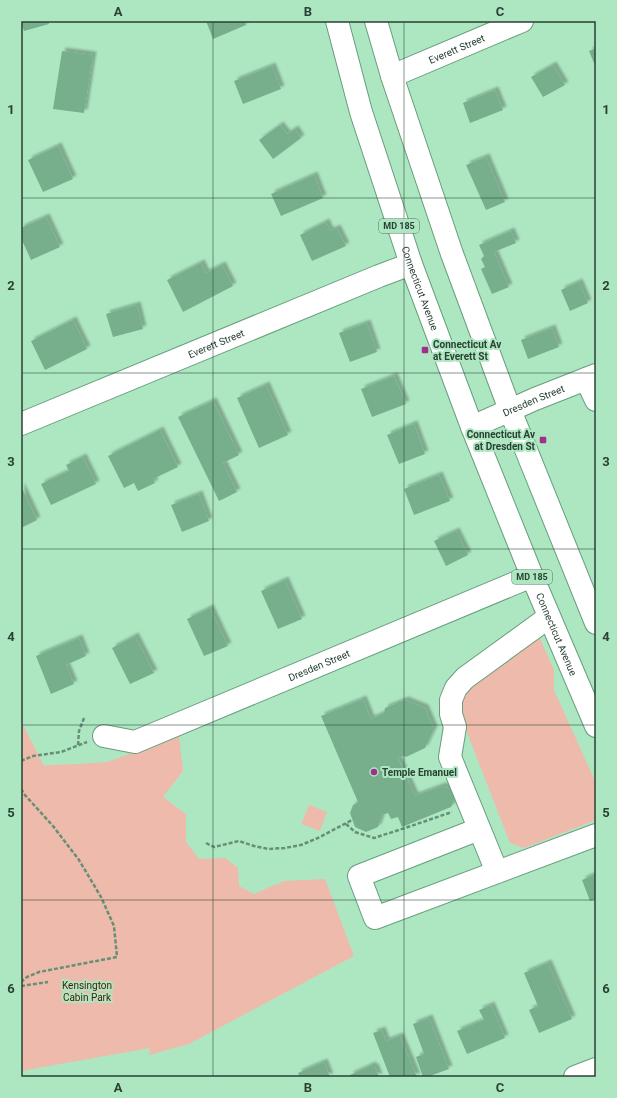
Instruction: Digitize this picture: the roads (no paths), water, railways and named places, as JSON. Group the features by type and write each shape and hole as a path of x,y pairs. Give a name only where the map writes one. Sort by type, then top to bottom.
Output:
{"main road":[{"name":"Connecticut Avenue","path":"337,21 362,112 411,264 472,427 549,617 596,726"},
{"path":"376,21 392,76 452,254 510,410 596,623"},
{"name":"Everett Street","path":"392,76 522,21"},
{"name":"Everett Street","path":"21,424 411,264"},
{"path":"591,377 596,400"},
{"name":"Dresden Street","path":"472,427 535,399 591,377"},
{"name":"Dresden Street","path":"104,736 134,742 532,576"},
{"path":"497,872 450,757 455,727 451,714 451,700 456,688 465,678 549,617"},
{"path":"479,829 359,876 375,918 596,834"},
{"path":"575,1077 596,1069"}],"place":[{"name":"Connecticut Av at Everett St","path":"425,350"},
{"name":"Connecticut Av at Dresden St","path":"543,440"},
{"name":"Temple Emanuel","path":"374,772"}],"park label":[{"name":"Kensington Cabin Park","path":"87,990"}]}
